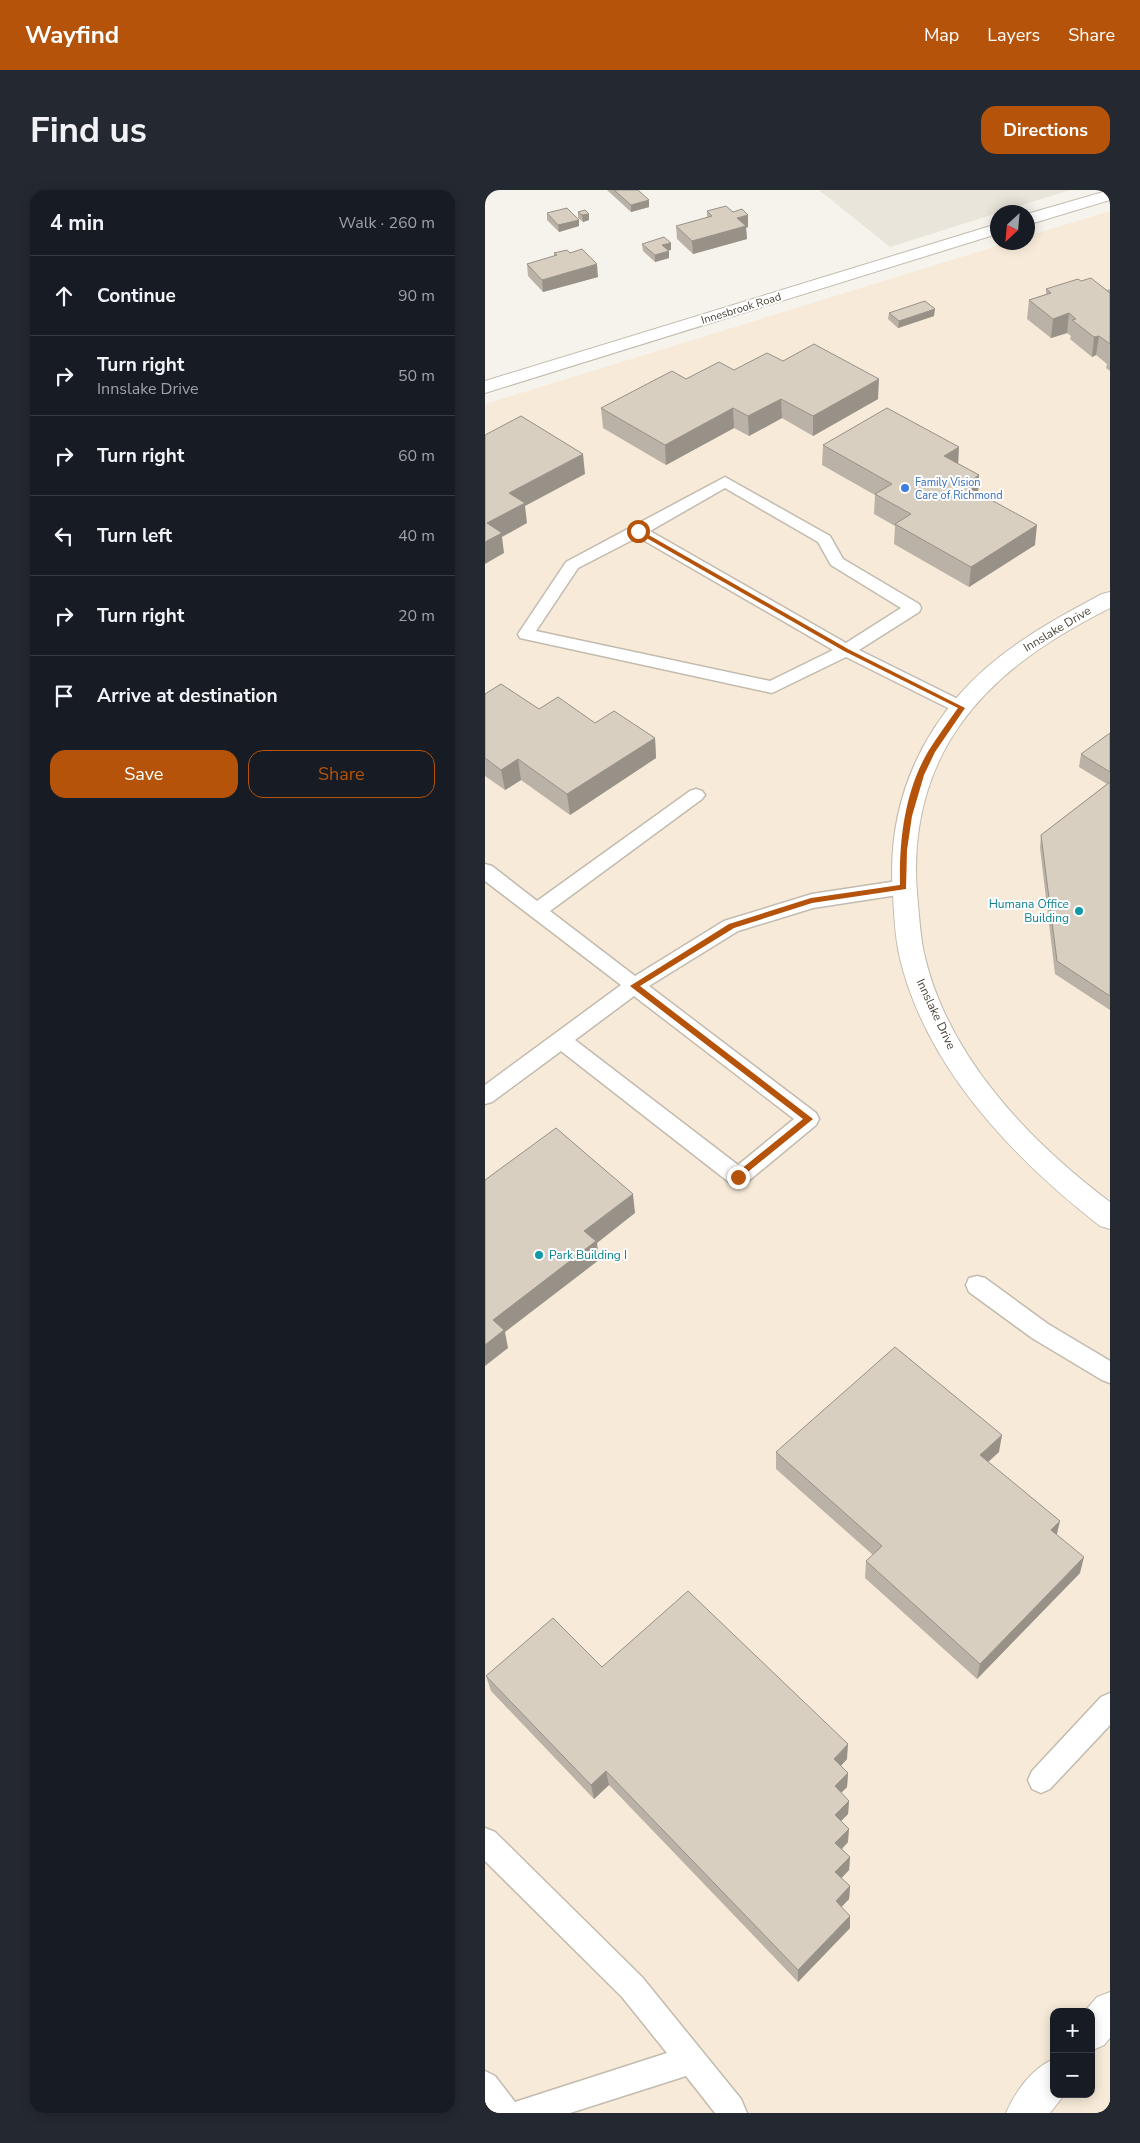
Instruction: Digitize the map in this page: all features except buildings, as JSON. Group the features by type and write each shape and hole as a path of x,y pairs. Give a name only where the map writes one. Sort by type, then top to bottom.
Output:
{"street":[{"path":"1035,218 1110,195"},
{"name":"Innesbrook Road","path":"485,387 990,231"},
{"name":"Innslake Drive","path":"1110,599 1065,622 1022,649 987,679 962,708 931,751 920,775 908,816 903,850 904,887 912,959 943,1034 973,1083 1019,1139 1043,1164 1080,1197 1110,1218"},
{"path":"1095,2027 1110,2010"},
{"path":"1025,2113 1050,2083"}],"lane":[{"path":"725,482 824,539 837,562 913,608 846,650 772,687 526,634 572,565 638,531 725,482"},
{"path":"638,531 846,650 962,708"},
{"path":"537,911 696,795"},
{"path":"485,871 809,1119 738,1177 561,1040"},
{"path":"485,1096 634,986 731,926 811,901 904,887"},
{"path":"977,1285 1040,1331 1110,1373"},
{"path":"1041,1780 1110,1706"},
{"path":"485,1842 631,1987 732,2113"},
{"path":"523,2113 691,2060"},
{"path":"485,2086 505,2113"}],"shaded area":[{"path":"819,190 1070,190 1023,205 990,205 990,215 890,247"},
{"path":"1110,211 1110,2113 485,2113 485,404 990,248 990,250 1035,250 1035,234"}],"place":[{"name":"Family Vision Care of Richmond","path":"905,488"},
{"name":"Humana Office Building","path":"1079,911"},
{"name":"Park Building I","path":"539,1255"}],"route":[{"path":"638,531 846,650 962,708 931,751 920,775 908,816 903,850 904,887 811,901 731,926 634,986 809,1119 738,1177"}]}
